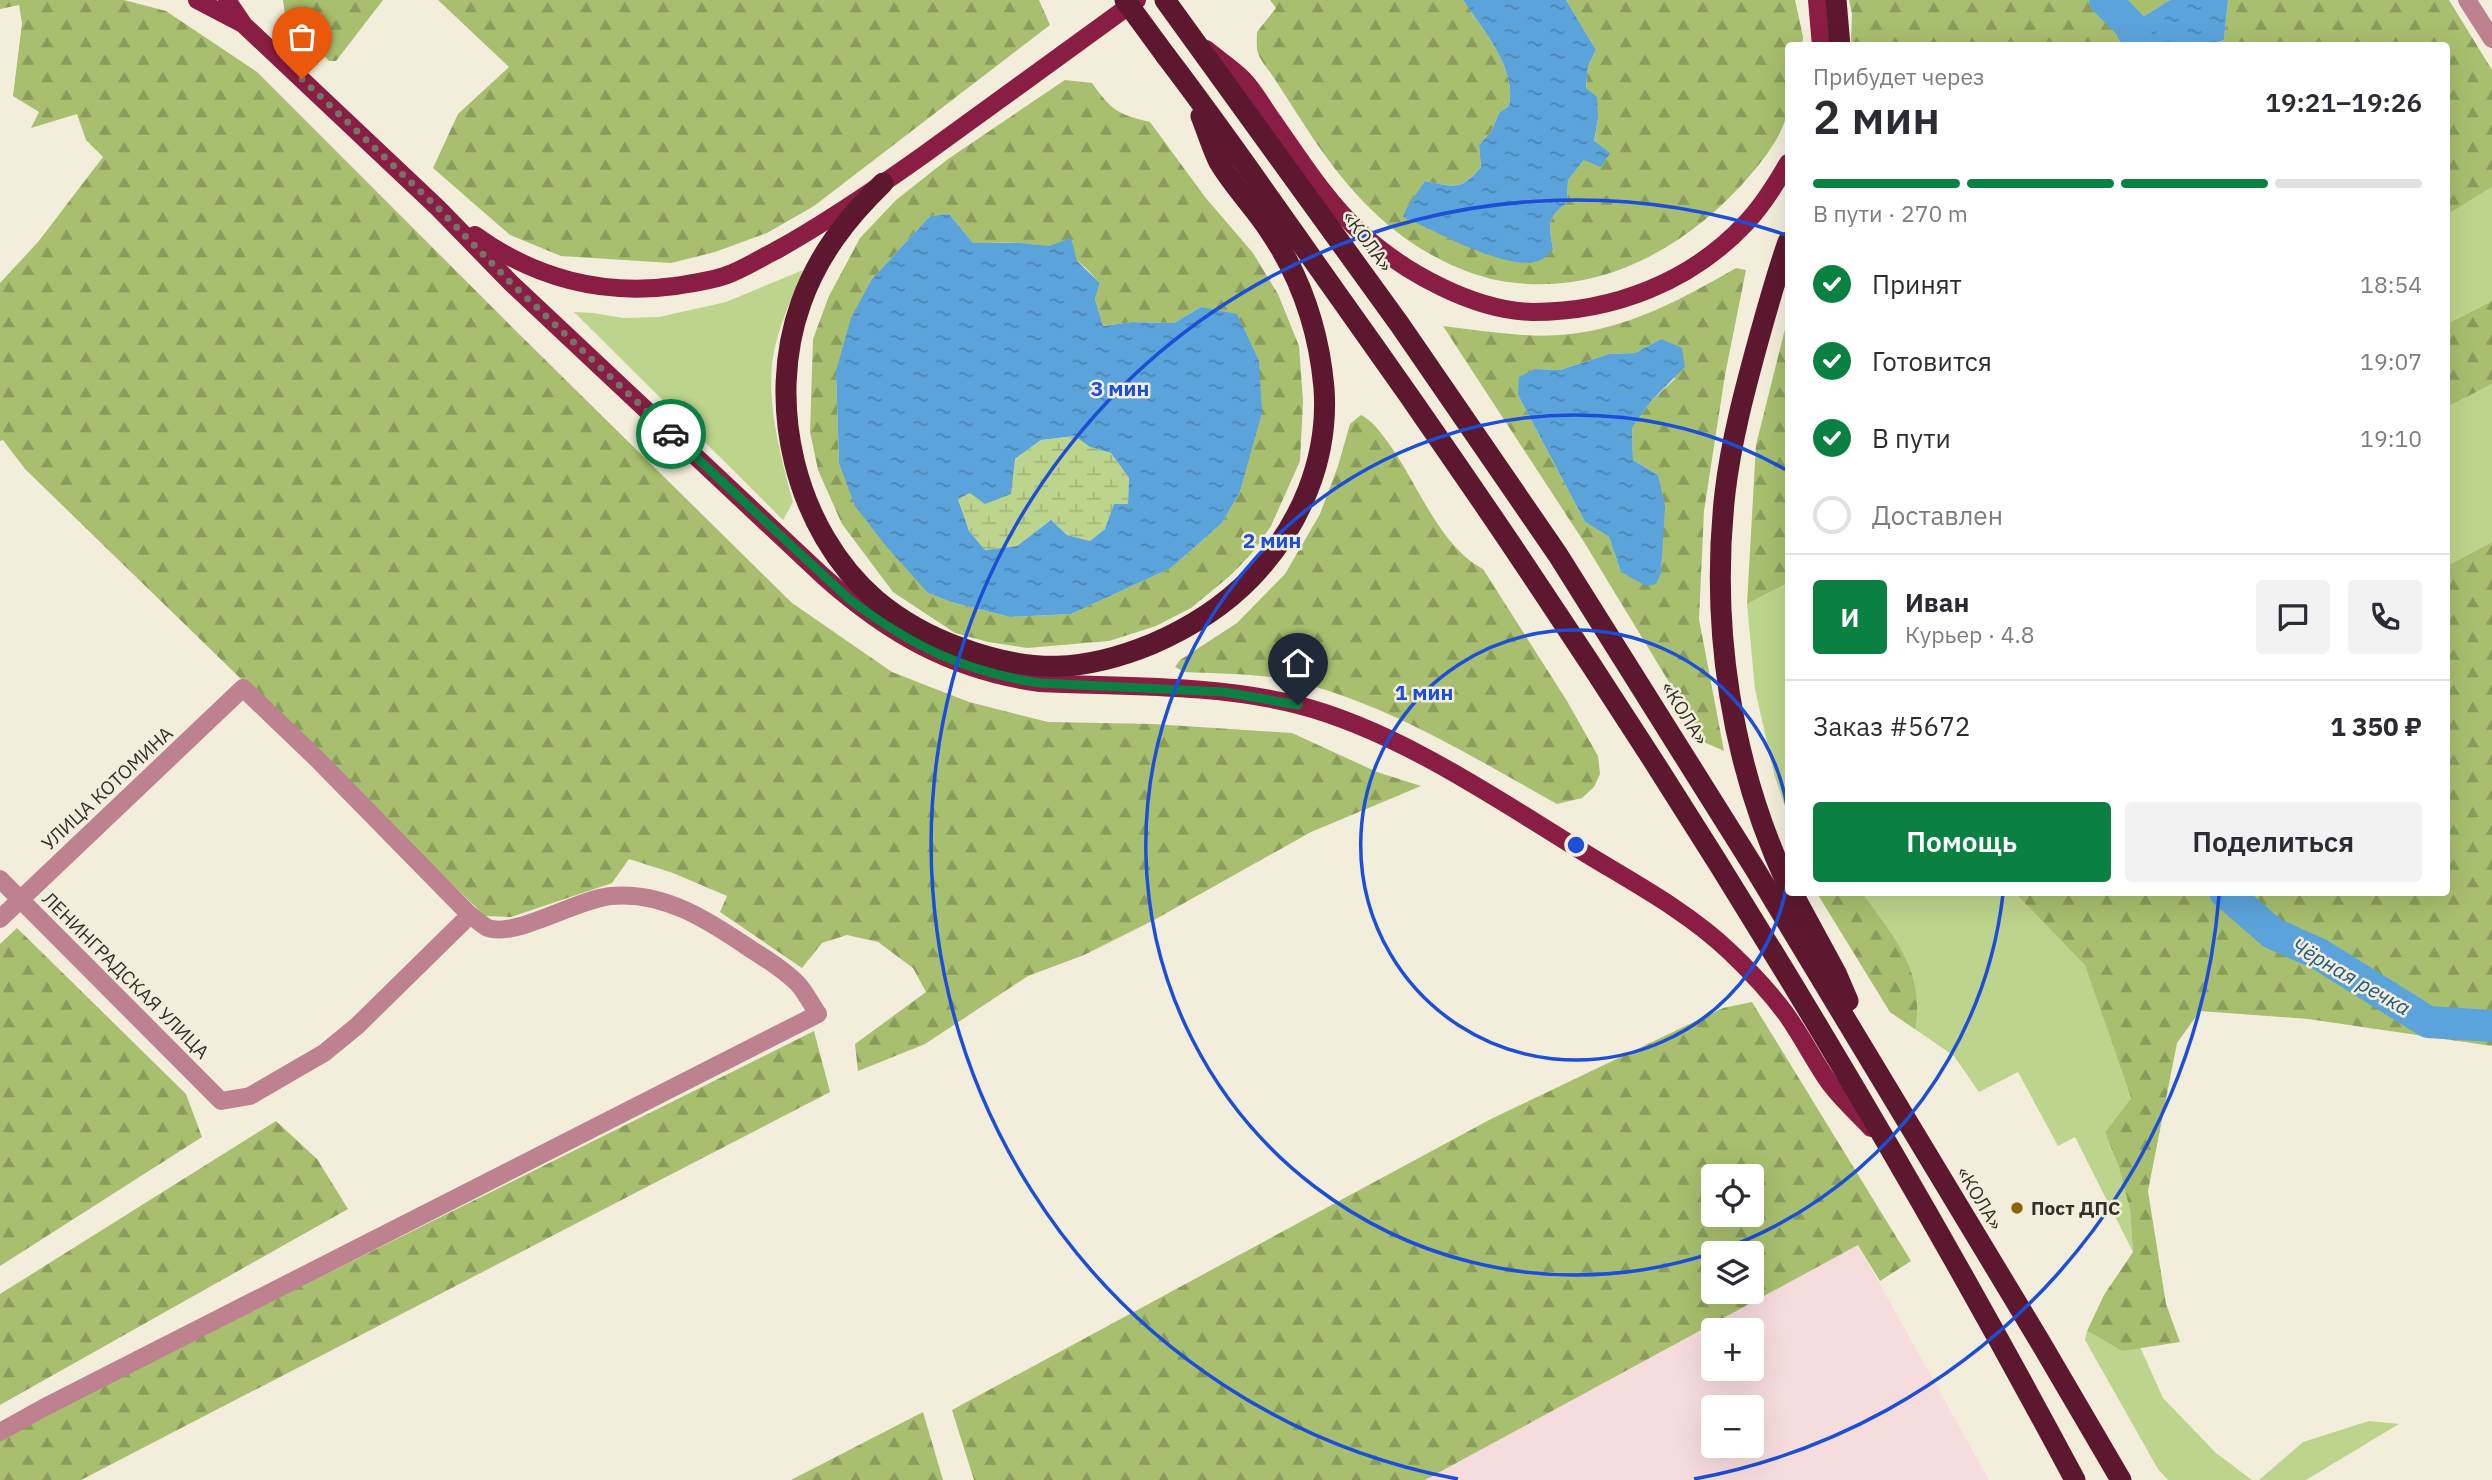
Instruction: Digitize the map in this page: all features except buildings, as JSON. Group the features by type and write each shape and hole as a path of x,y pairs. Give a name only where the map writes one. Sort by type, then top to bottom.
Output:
{"highway":[{"path":"1125,0 1429,422 1531,571 1700,833 1897,1157 1980,1301 2075,1480"},
{"name":"«КОЛА»","path":"1165,0 1401,325 1558,555 1748,858 2121,1480"},
{"path":"1836,0 1840,42"},
{"path":"883,183 858,208 826,249 805,292 793,329 787,364 789,428 801,484 821,529 842,562 875,599 914,627 948,643 980,655 1040,666 1086,665 1119,658 1200,620 1245,584 1269,559 1298,514 1311,486 1321,450 1324,388 1317,344 1298,282 1269,229 1219,162 1189,87"},
{"path":"1785,252 1737,423 1722,527 1720,604 1734,722 1762,822 1785,879"},
{"path":"1794,896 1836,973 1884,1083"}],"main road":[{"path":"197,0 244,25"},
{"path":"228,0 244,25 438,208 511,283 772,529 877,621 940,657 1015,679 1040,683 1224,692 1262,697 1334,715 1371,729 1641,887 1727,949 1786,1013 1829,1082 1897,1157"},
{"path":"438,208 517,262 578,283 604,287 663,288 727,275 823,224 1137,0"},
{"path":"1816,0 1821,42"},
{"path":"1192,38 1245,80 1319,187 1362,234 1428,280 1457,294 1494,305 1531,312 1587,308 1620,301 1651,289 1701,262 1726,242 1746,223 1785,168"}],"street":[{"path":"2467,0 2492,39"},
{"name":"УЛИЦА КОТОМИНА","path":"0,919 243,688 316,758 470,915"},
{"name":"ЛЕНИНГРАДСКАЯ УЛИЦА","path":"0,879 221,1101 250,1096 324,1054 357,1026 470,915"},
{"path":"0,1432 55,1401 818,1014 798,984 770,962 693,913 666,902 636,896 588,900 511,930 489,928 470,915"}],"shaded area":[{"path":"1858,1245 1989,1480 1425,1480 1701,1330 1701,1381 1764,1381 1764,1318 1723,1318 1749,1304 1764,1304 1764,1296"}],"green space":[{"path":"0,0 124,0 166,11 257,72 792,603 892,672 969,702 1048,722 1153,724 1292,733 1377,772 1421,786 1311,832 1154,920 1084,955 1028,976 925,1044 858,1071 855,1044 926,992 913,968 878,942 847,935 822,943 802,968 720,912 727,896 673,873 629,859 612,883 511,917 485,916 25,469 3,440 0,441 0,283 38,242 103,157 86,140 77,114 31,128 39,112 13,96 22,23 19,5 0,9"},
{"path":"283,0 383,0 336,61 329,61 285,14"},
{"path":"438,0 1039,0 1050,25 814,206 767,233 715,252 671,263 561,256 510,235 433,168 458,114 509,67"},
{"path":"1270,0 1463,0 1497,50 1508,78 1509,106 1499,113 1491,132 1479,145 1481,167 1474,175 1462,184 1450,186 1425,181 1403,217 1416,222 1553,249 1550,228 1552,218 1567,203 1568,180 1594,142 1598,119 1586,88 1588,66 1596,50 1566,0 1795,0 1803,37 1802,42 1785,42 1785,120 1779,135 1752,173 1704,221 1647,258 1616,271 1584,280 1551,284 1517,283 1491,279 1433,256 1408,240 1363,202 1325,155 1259,56 1257,32 1276,8"},
{"path":"1849,0 2170,0 2130,25 2129,42 1851,42 1852,14"},
{"path":"2228,0 2449,0 2492,70 2492,187 2450,213 2450,42 2219,42 2224,40"},
{"path":"1065,80 1092,83 1116,110 1150,122 1205,197 1253,253 1278,294 1299,346 1303,401 1300,461 1271,526 1252,553 1231,575 1191,608 1156,626 1109,641 1027,648 955,633 893,592 842,524 818,470 810,432 813,339 829,296 860,238 896,200 948,159","holes":["949,214 973,243 1039,245 1076,260 1100,283 1095,299 1103,326 1132,322 1174,323 1201,307 1262,412 1240,492 1222,523 1171,568 1071,614 1010,617 951,602 928,593 839,463 836,371 872,279 930,216"]},
{"path":"2492,187 2492,301 2450,322 2450,213"},
{"path":"1736,268 1746,270 1725,375 1704,511 1699,619 1724,751 1706,743 1584,542 1443,326 1523,335 1581,333 1608,327 1660,308","holes":["1661,339 1675,379 1652,400 1632,428 1633,460 1658,475 1661,573 1621,572 1609,537 1585,522 1518,395 1535,369 1560,370 1609,354 1635,353"]},
{"path":"803,270 778,335 771,375 776,430 793,502 783,520 574,312 623,318 659,317 726,302"},
{"path":"2492,301 2492,384 2450,405 2450,322"},
{"path":"1785,329 1785,585 1747,604 1756,445"},
{"path":"2492,384 2492,542 2450,564 2450,405"},
{"path":"1361,415 1372,423 1387,441 1429,511 1453,544 1483,569 1567,701 1598,756 1600,774 1594,787 1582,798 1557,804 1435,736 1339,694 1276,678 1184,672 1175,667 1180,660 1237,623 1285,574 1320,514 1350,424"},
{"path":"1076,436 1090,447 1111,453 1129,478 1128,504 1090,541 1067,535 1051,520 1017,546 985,550 969,531 958,499 1041,440"},
{"path":"2492,542 2492,1046 2308,1019 2200,1011 2177,1043 2148,1191 2166,1304 2180,1342 2122,1351 2087,1331 2104,1295 2133,1252 2130,1210 2119,1168 2105,1132 2131,1098 2085,965 2018,896 2450,896 2450,564"},
{"path":"1785,585 1785,807 1774,774 1755,689 1747,604"},
{"path":"1819,896 2018,896 2085,964 2131,1098 2105,1132 2119,1168 2130,1210 2133,1252 2075,1137 2058,1146 2018,1072 1979,1092 1954,1056 1890,1012"},
{"path":"1819,896 1864,896 1895,940 1911,972 1916,990 1915,1029 1890,1012"},
{"path":"17,928 186,1094 202,1137 0,1266 0,944"},
{"path":"1752,1002 1911,1261 1880,1281 1858,1245 1764,1296 1764,1241 1701,1241 1701,1304 1749,1304 1723,1318 1701,1318 1701,1330 1425,1480 974,1480 952,1410 1491,1119 1723,1008"},
{"path":"814,1031 830,1092 81,1480 0,1480 0,1439 45,1414"},
{"path":"276,1121 317,1159 348,1209 0,1405 0,1294"},
{"path":"2087,1331 2122,1351 2140,1347 2163,1398 2216,1453 2252,1480 2168,1480 2158,1469 2085,1340"},
{"path":"923,1412 943,1480 791,1480"},
{"path":"2369,1421 2399,1424 2306,1480 2259,1480 2303,1442"}],"water":[{"path":"1463,0 1566,0 1596,50 1588,66 1586,88 1597,97 1598,119 1594,141 1610,153 1601,167 1584,160 1568,180 1567,203 1552,218 1553,249 1541,260 1527,263 1492,256 1403,217 1425,181 1450,186 1462,184 1474,175 1481,167 1479,145 1491,132 1499,113 1509,106 1508,78 1503,64"},
{"path":"2170,0 2228,0 2224,40 2218,42 2129,42 2130,25"},
{"path":"949,214 973,243 1049,246 1071,238 1077,261 1100,283 1095,299 1103,326 1132,322 1174,323 1201,307 1237,314 1259,361 1262,413 1240,492 1222,523 1171,568 1071,614 1010,617 951,602 928,593 855,506 839,463 836,371 851,318 872,279 930,216","holes":["1075,436 1090,447 1111,453 1129,478 1128,504 1114,504 1105,529 1090,541 1067,535 1051,520 1017,546 985,550 969,531 958,499 970,493 985,504 1011,494 1015,459 1041,440"]},
{"path":"1661,339 1682,348 1685,367 1652,400 1632,428 1633,460 1658,475 1665,505 1661,573 1656,584 1646,586 1621,572 1609,537 1585,522 1518,395 1519,377 1535,369 1560,370 1609,354 1635,353"}],"waterway":[{"name":"Чёрная речка","path":"2105,0 2130,25 2138,42"},
{"name":"Чёрная речка","path":"2230,896 2272,933 2319,954 2428,1022 2492,1026"}],"way so far":[{"path":"302,79 438,208 511,283 671,434"}],"place":[{"name":"Пост ДПС","path":"2017,1208"}],"route":[{"path":"671,434 849,599 877,621 940,657 1015,679 1040,683 1224,692 1298,705"}]}
